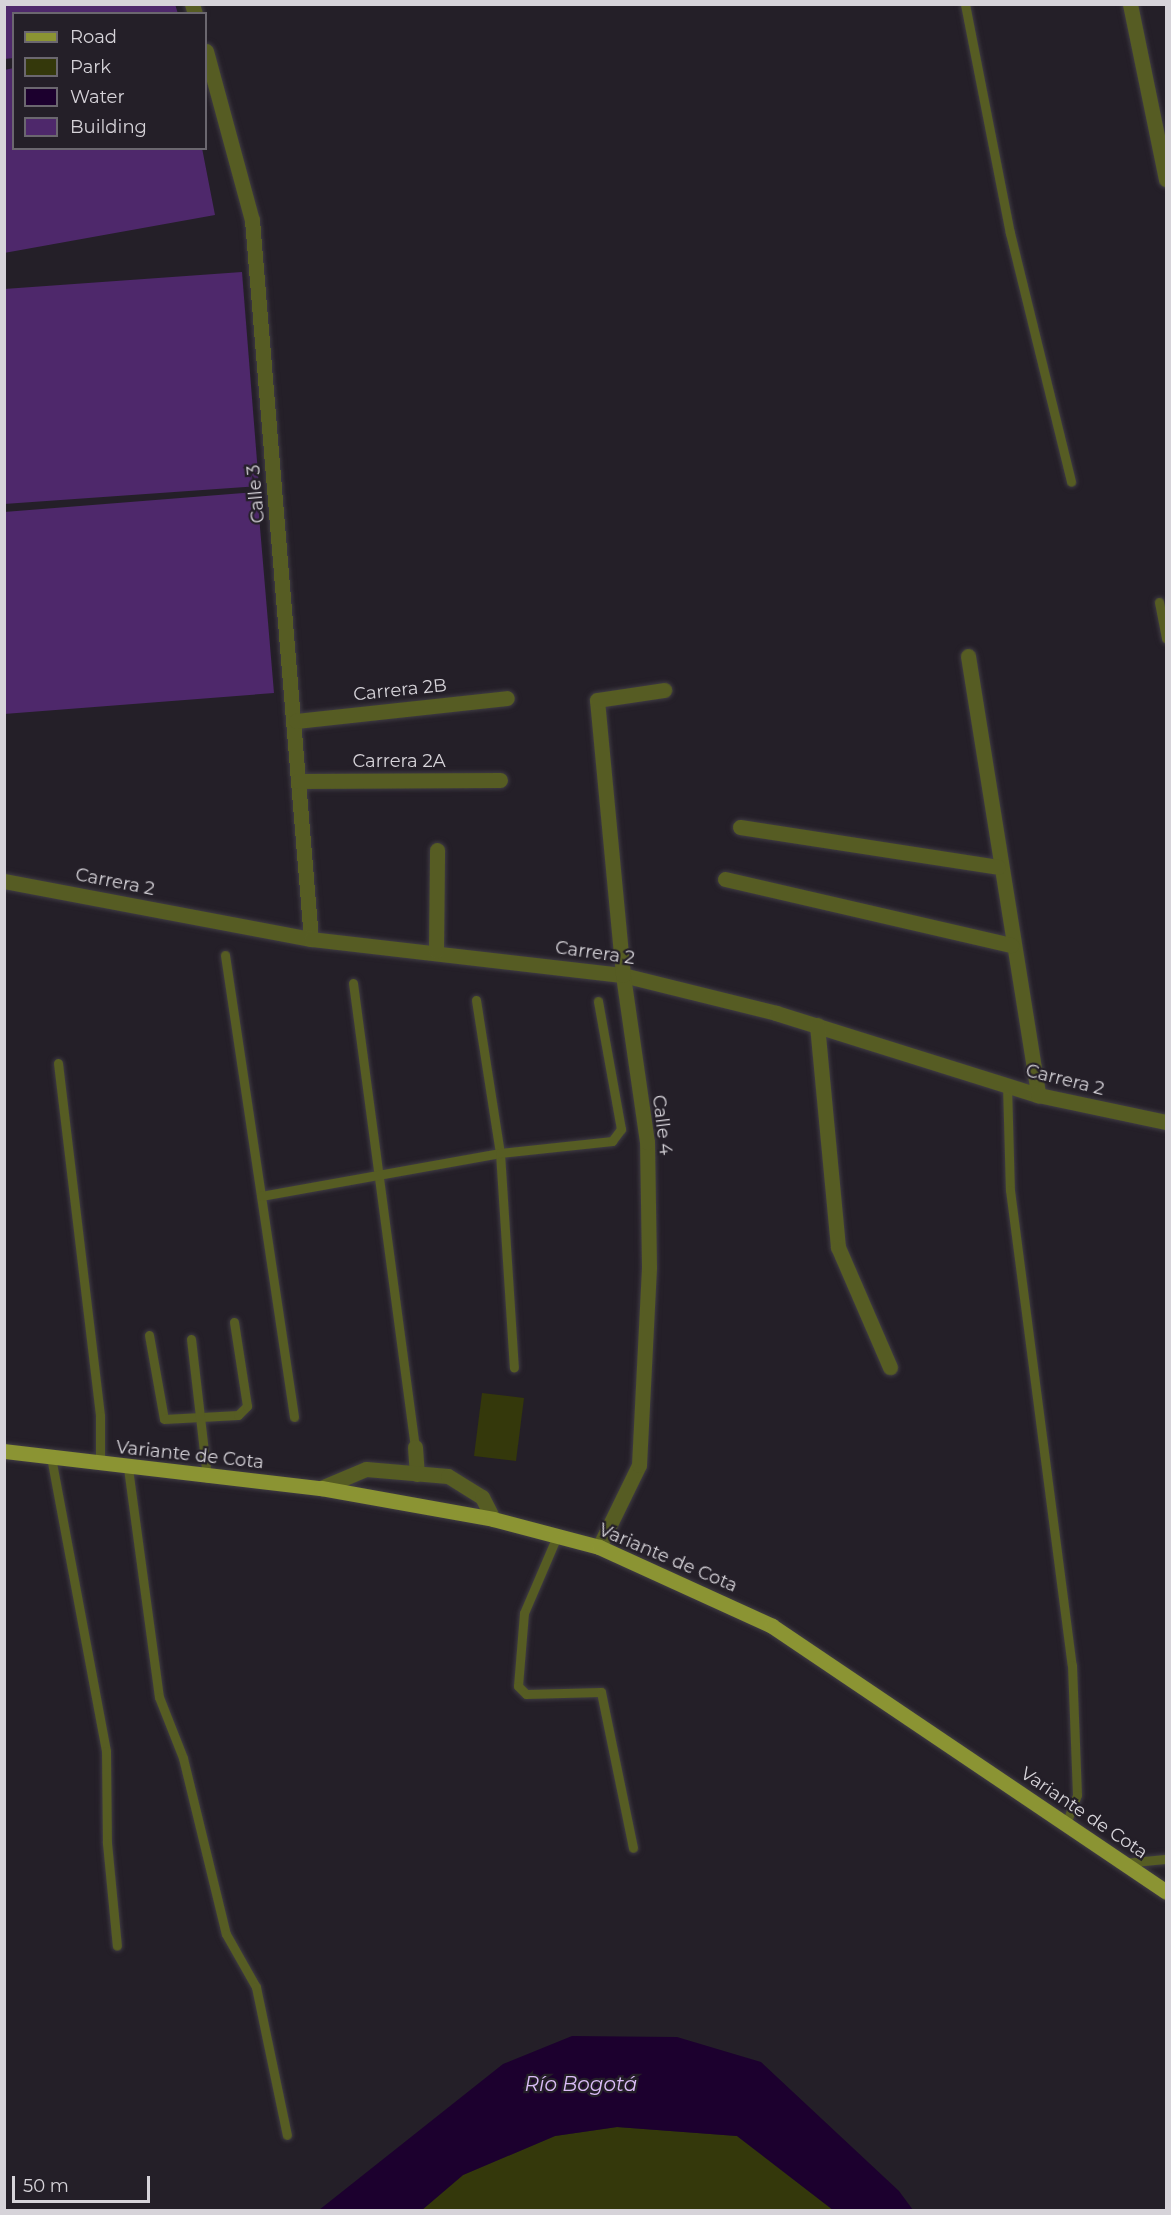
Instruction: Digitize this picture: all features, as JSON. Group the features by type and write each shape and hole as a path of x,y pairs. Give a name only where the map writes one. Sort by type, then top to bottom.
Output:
{"main road":[{"name":"Variante de Cota","path":"4,1451 207,1478 321,1488 493,1519 600,1548 772,1626 1167,1892"}],"street":[{"path":"1130,4 1167,179"},
{"name":"Calle 3","path":"207,55 252,220 296,722 298,781 311,939"},
{"path":"968,656 998,867 1038,1095"},
{"name":"Calle 4","path":"600,1548 639,1466 650,1267 647,1142 623,975 597,700 664,690"},
{"name":"Carrera 2B","path":"296,722 507,698"},
{"name":"Carrera 2A","path":"298,781 500,780"},
{"path":"740,828 998,867"},
{"path":"436,951 437,850"},
{"path":"725,879 1012,945"},
{"name":"Carrera 2","path":"4,881 311,939 436,951 623,975 817,1025 1038,1095 1167,1122"},
{"path":"817,1025 838,1247 890,1367"},
{"path":"415,1447 417,1473"},
{"path":"321,1488 366,1469 417,1473 464,1483 482,1497 493,1519"}],"lane":[{"path":"965,4 1010,233 1071,482"},
{"path":"1159,602 1167,638"},
{"path":"225,956 294,1417"},
{"path":"353,983 415,1447"},
{"path":"476,1000 500,1153 514,1368"},
{"path":"261,1196 500,1153 618,1136 598,1001"},
{"path":"58,1063 100,1416 100,1465"},
{"path":"1007,1085 1010,1190 1072,1665 1077,1795 1066,1823"},
{"path":"149,1335 159,1413 164,1419 202,1419 238,1415 247,1406 234,1322"},
{"path":"191,1339 207,1478"},
{"path":"51,1457 106,1751 107,1843 117,1946"},
{"path":"128,1468 159,1697 183,1758 226,1934 256,1987 287,2135"},
{"path":"557,1536 524,1613 518,1686 526,1694 601,1692 633,1848"},
{"path":"1122,1863 1167,1859"}],"green space":[{"path":"482,1393 524,1398 516,1461 474,1456"},
{"path":"617,2127 737,2136 833,2210 422,2210 463,2175 555,2136"}],"water":[{"name":"Río Bogotá","path":"572,2036 677,2037 761,2062 899,2191 913,2210 833,2210 737,2136 617,2127 555,2136 463,2175 422,2210 319,2210 503,2064"}],"building":[{"path":"4,4 175,4 177,12 12,12 12,58 4,59"},
{"path":"12,68 12,150 202,150 215,215 4,253 4,70"},
{"path":"242,272 259,486 4,504 4,289"},
{"path":"257,492 274,693 4,714 4,512"}]}
